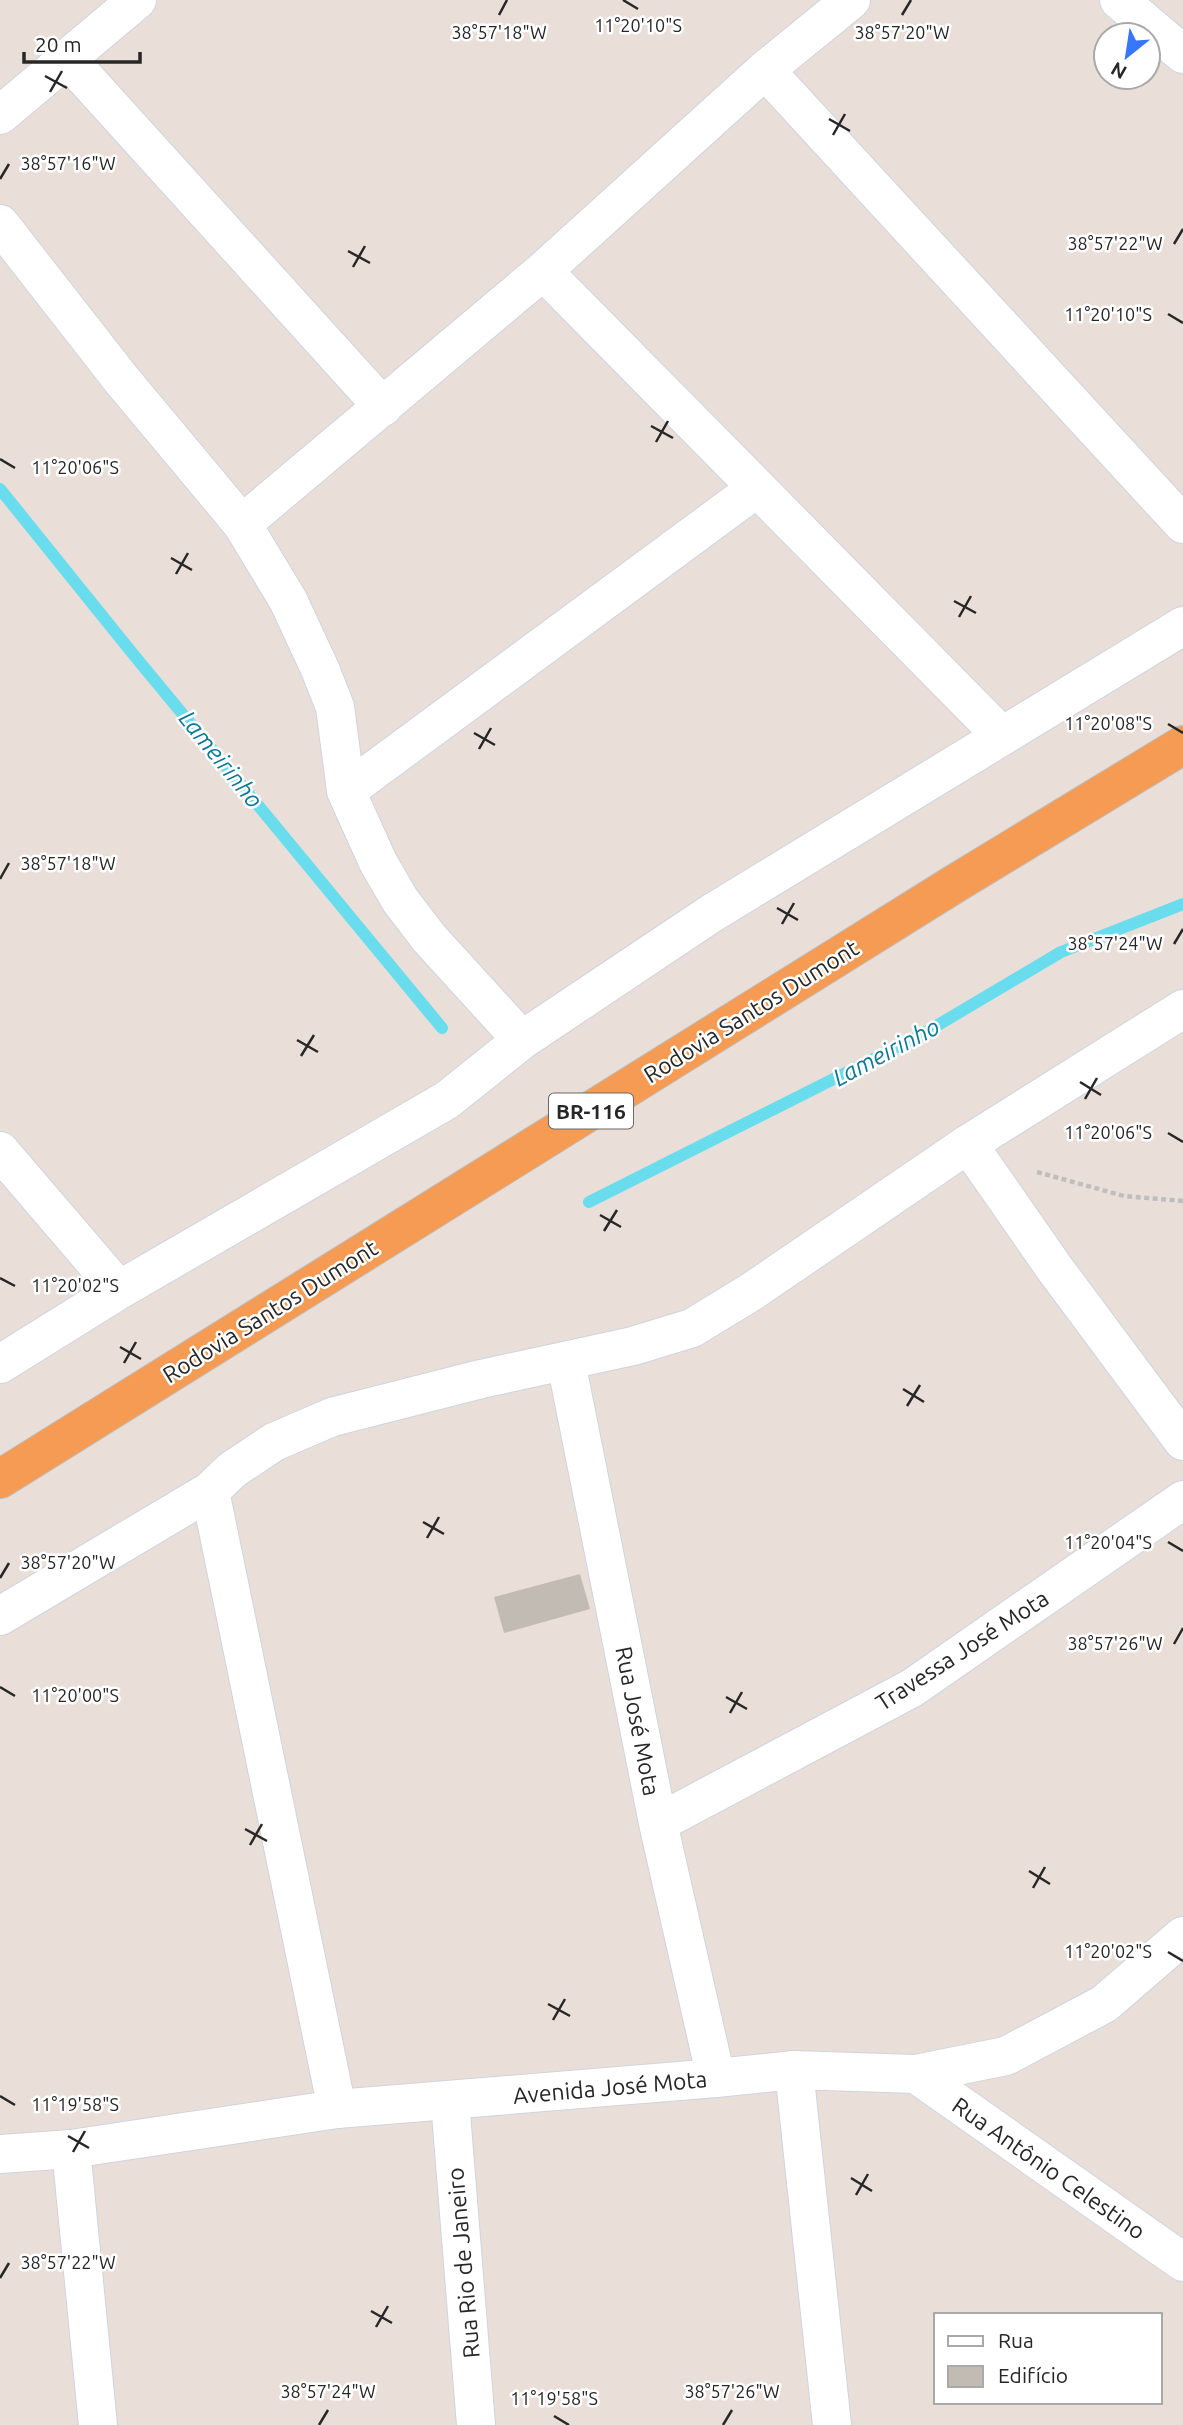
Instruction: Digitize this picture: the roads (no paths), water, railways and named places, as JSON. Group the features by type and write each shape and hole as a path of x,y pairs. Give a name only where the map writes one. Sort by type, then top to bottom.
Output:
{"highway":[{"name":"Rodovia Santos Dumont","path":"0,1479 956,883 1183,745"}],"street":[{"path":"0,115 137,0"},
{"path":"242,524 543,271 765,70 851,0"},
{"path":"1119,0 1183,54"},
{"path":"66,58 383,407"},
{"path":"765,70 1183,524"},
{"path":"0,224 121,379 242,524 288,600 320,669 334,707 346,792 378,862 400,900 429,938 522,1040"},
{"path":"543,271 1001,735"},
{"path":"346,792 757,488"},
{"path":"0,1364 119,1290 447,1100 522,1040 712,913 1183,626"},
{"path":"0,1616 210,1491 232,1470 274,1442 332,1417 481,1379 633,1346 692,1328 773,1277 968,1144 1183,1009"},
{"path":"968,1144 1063,1279 1183,1441"},
{"path":"0,1152 119,1290"},
{"name":"Rua José Mota","path":"566,1362 658,1823 716,2078"},
{"path":"210,1491 337,2109"},
{"name":"Travessa José Mota","path":"658,1823 912,1688 1183,1500"},
{"name":"Avenida José Mota","path":"0,2154 71,2149 337,2109 794,2070 916,2074 1006,2056 1104,2004 1183,1936"},
{"path":"794,2070 832,2425"},
{"name":"Rua Antônio Celestino","path":"916,2074 1183,2262"},
{"name":"Rua Rio de Janeiro","path":"450,2101 476,2425"},
{"path":"71,2149 98,2425"}],"waterway":[{"name":"Lameirinho","path":"0,489 442,1028"},
{"name":"Lameirinho","path":"589,1202 921,1035 1061,952 1183,904"}]}
